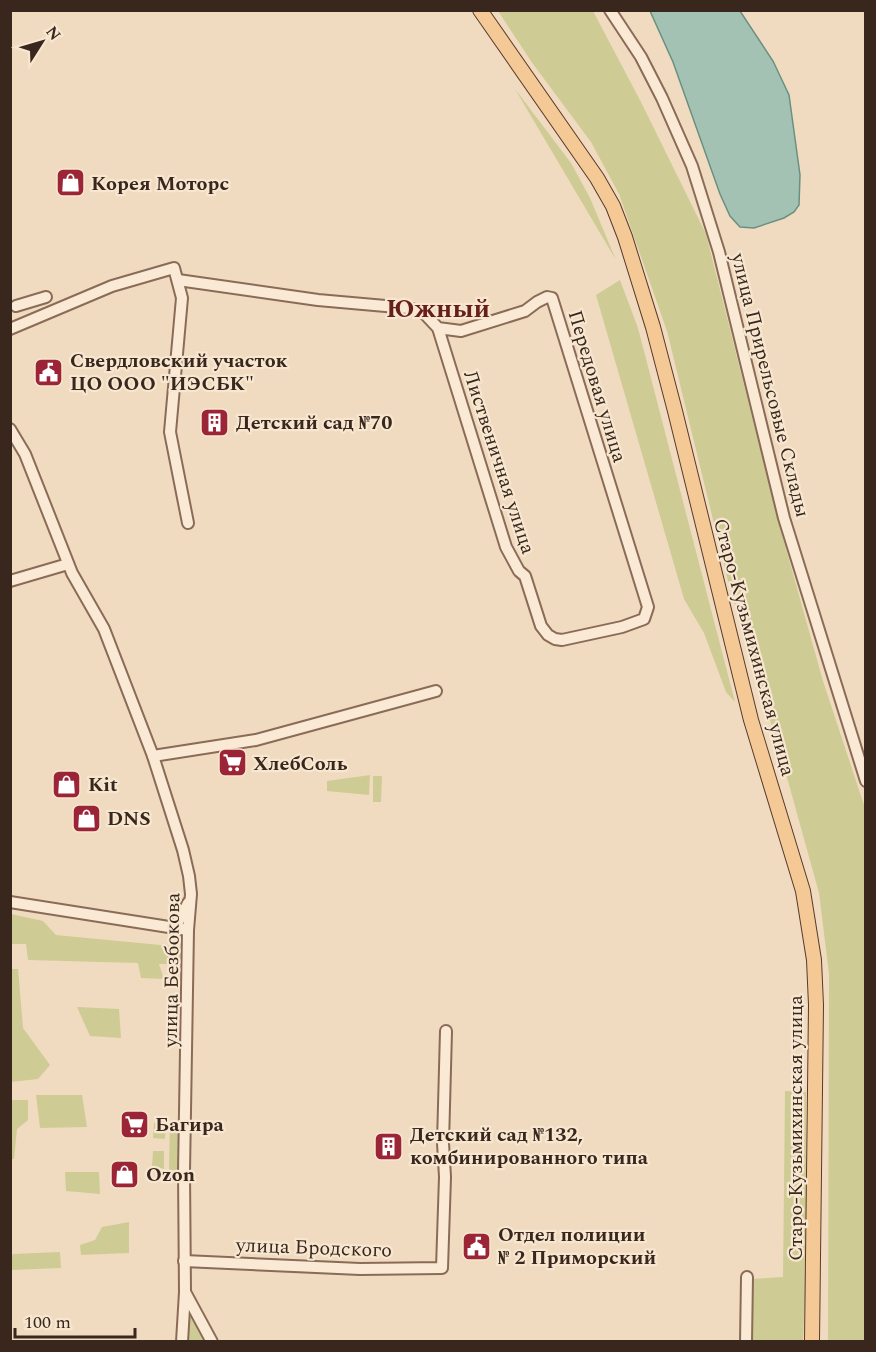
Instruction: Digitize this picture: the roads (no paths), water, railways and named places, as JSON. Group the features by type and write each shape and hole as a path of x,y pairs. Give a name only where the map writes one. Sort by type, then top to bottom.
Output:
{"main road":[{"name":"Старо-Кузьмихинская улица","path":"480,10 597,178 619,221 653,327 751,720 797,871 814,960 816,1005 812,1341"}],"street":[{"name":"улица Прирельсовые Склады","path":"610,10 641,57 692,166 719,252 784,518 866,781"},
{"path":"10,329 112,286 174,268 182,298 170,432 188,523"},
{"path":"178,280 318,300 408,308 423,312 438,328"},
{"path":"16,306 46,297"},
{"name":"Передовая улица","path":"438,328 461,331 525,311 547,297 552,298 648,607 644,619 622,627 562,640 548,635"},
{"name":"Лиственичная улица","path":"438,328 506,547 519,571 525,576 541,626 548,635"},
{"name":"улица Безбокова","path":"10,429 25,454 68,564 104,629 153,756 183,850 191,894 188,930 185,1292 182,1341"},
{"path":"10,581 68,564"},
{"path":"153,756 256,740 436,691"},
{"path":"171,928 184,912 191,894"},
{"path":"10,902 188,930"},
{"name":"улица Бродского","path":"184,1261 360,1269 442,1268 446,1031"},
{"path":"746,1341 747,1277"},
{"name":"улица Безбокова","path":"185,1292 212,1341"}],"place":[{"name":"Корея Моторс","path":"70,183"},
{"name":"Свердловский участок ЦО ООО \"ИЭСБК\"","path":"49,372"},
{"name":"Детский сад №70","path":"215,422"},
{"name":"ХлебСоль","path":"232,763"},
{"name":"Kit","path":"67,784"},
{"name":"DNS","path":"86,818"},
{"name":"Багира","path":"134,1124"},
{"name":"Детский сад №132, комбинированного типа","path":"389,1146"},
{"name":"Ozon","path":"125,1174"},
{"name":"Отдел полиции № 2 Приморский","path":"477,1246"}],"district":[{"name":"Южный","path":"438,308"}]}
